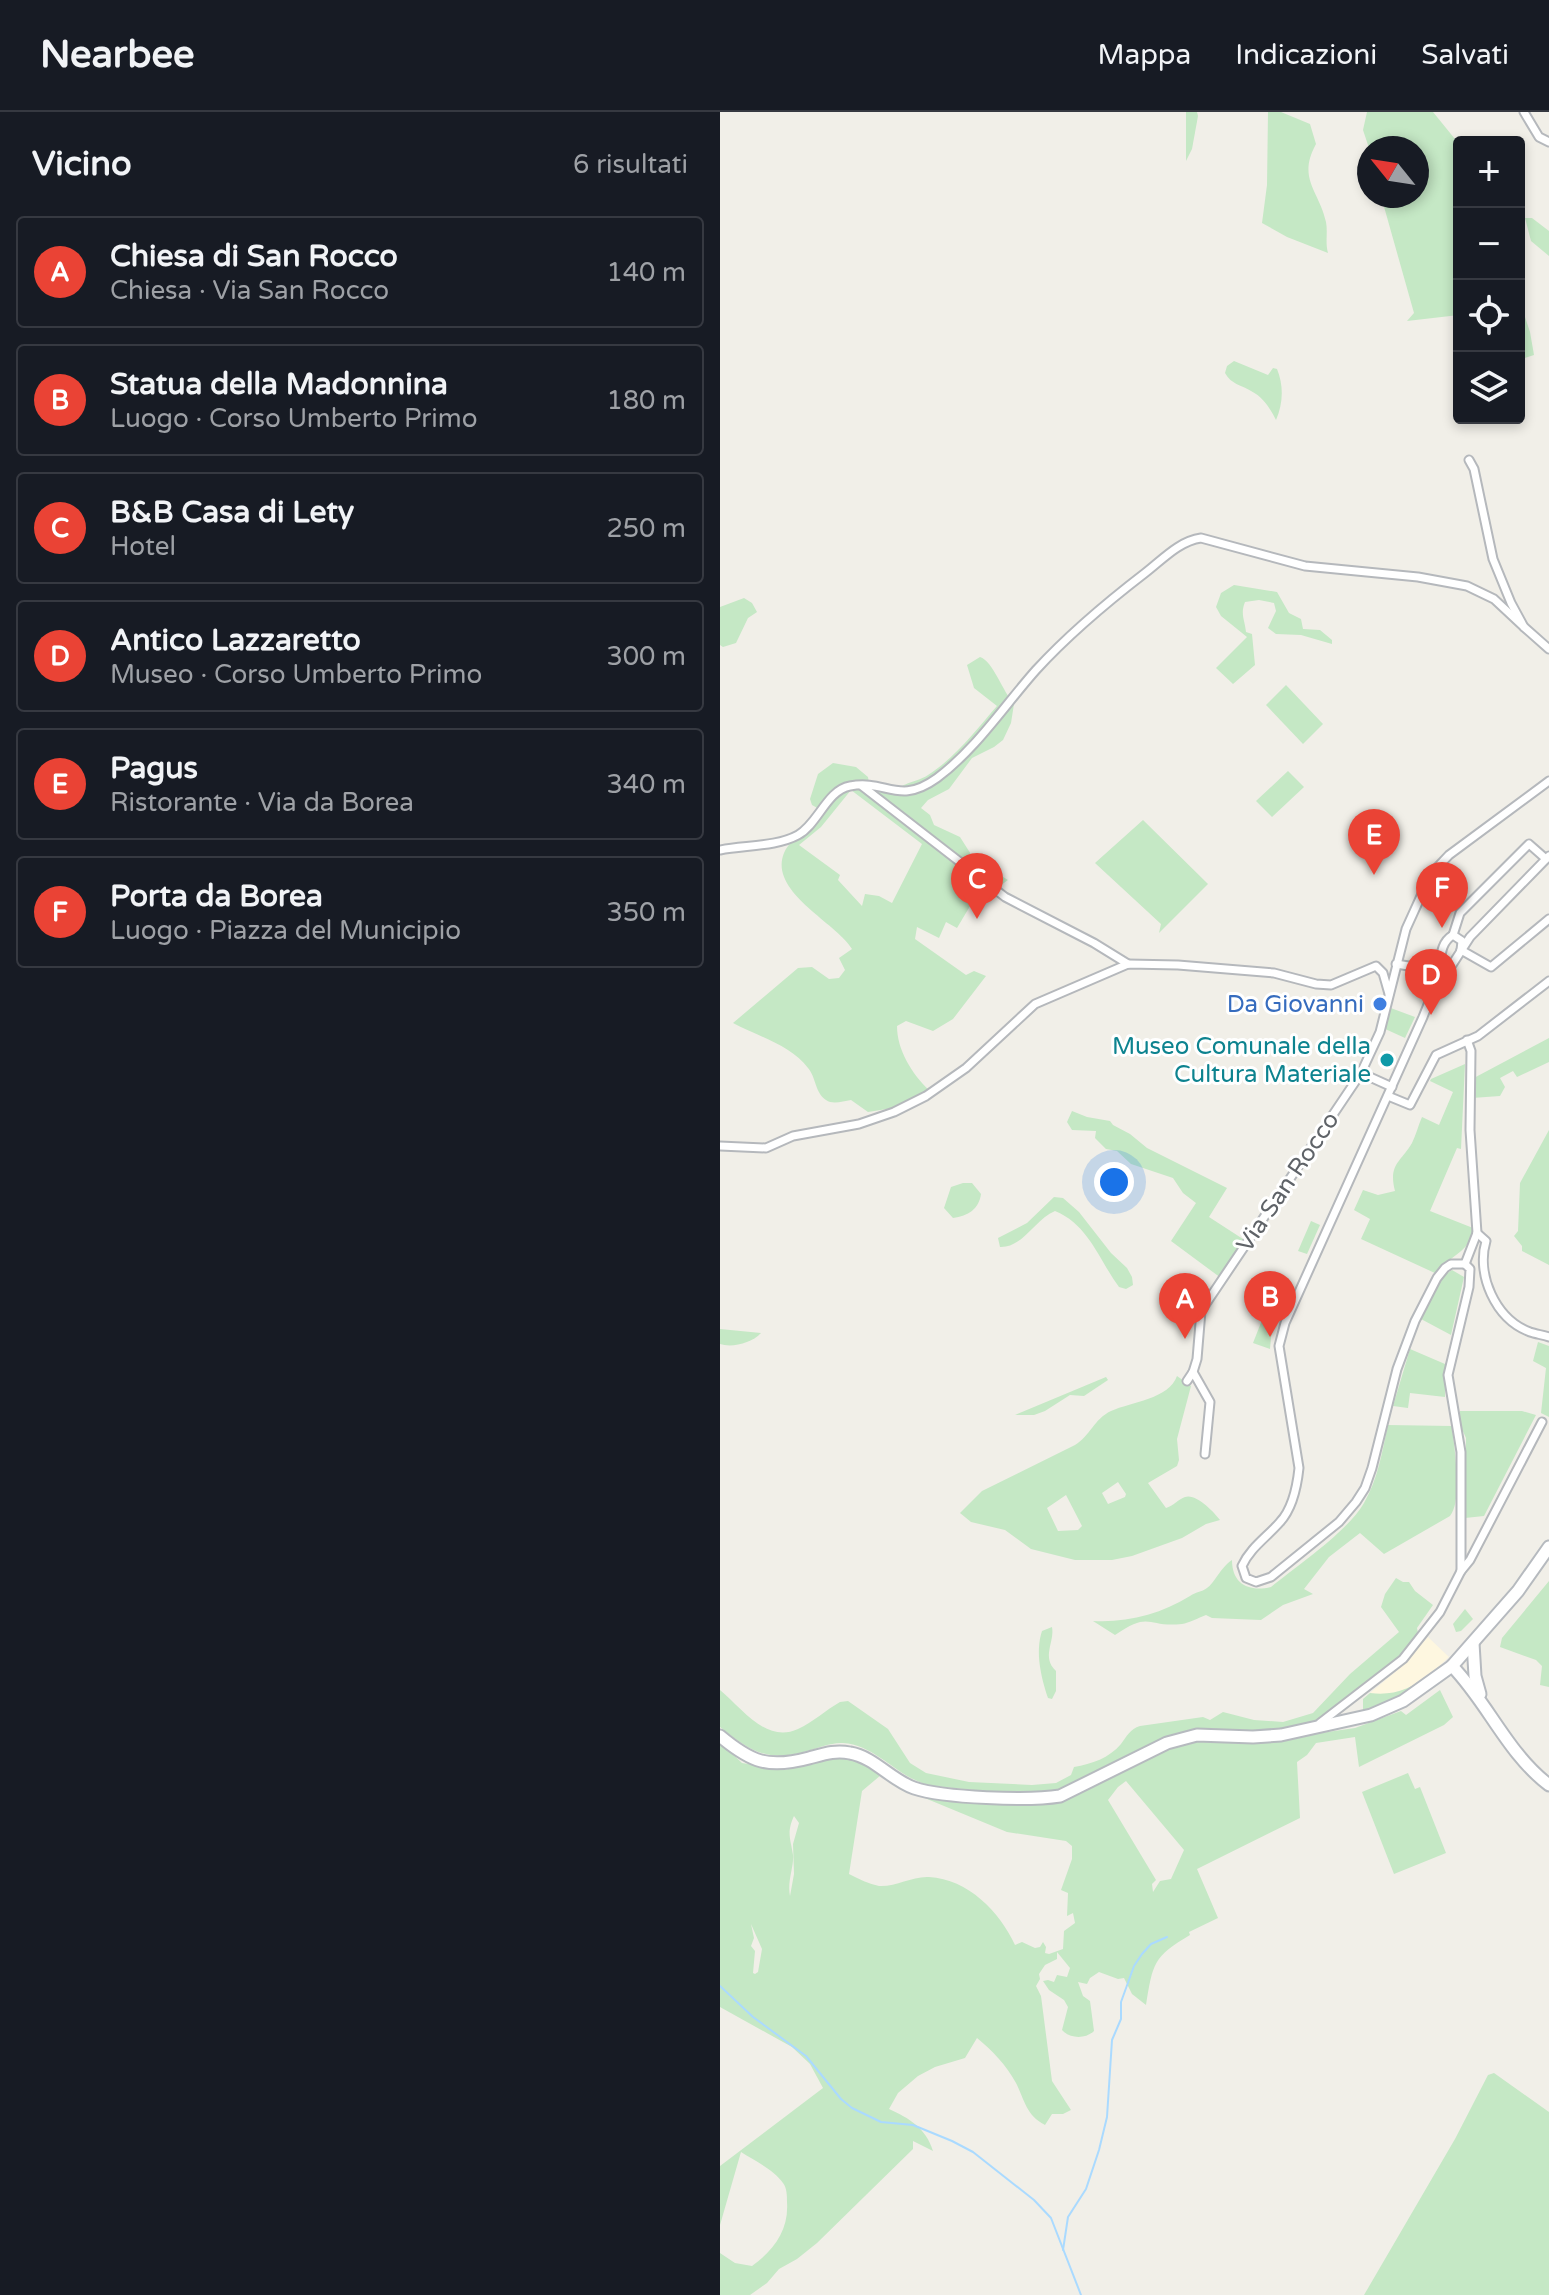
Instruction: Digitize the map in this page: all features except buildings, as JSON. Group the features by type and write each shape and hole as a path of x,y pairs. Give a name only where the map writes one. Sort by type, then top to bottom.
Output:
{"main road":[{"path":"720,1736 745,1757 763,1763 782,1764 837,1751 856,1754 915,1788 961,1796 1042,1798 1070,1792 1167,1743 1197,1735 1253,1737 1315,1727 1351,1720 1403,1701 1452,1666 1518,1591 1549,1547"},
{"path":"1473,1643 1475,1676 1484,1709"},
{"path":"1452,1666 1467,1682 1515,1752 1549,1785"}],"street":[{"path":"1524,112 1539,137 1549,142"},
{"path":"1469,460 1474,469 1493,559 1524,627"},
{"path":"720,850 773,842 799,834 848,786 901,793 913,791 934,780 952,767 1035,671 1097,610 1176,548 1192,540 1201,538 1305,566 1418,577 1467,586 1494,599 1549,649"},
{"name":"Via San Rocco","path":"1187,1381 1193,1372 1201,1311 1361,1073 1381,1028 1406,929 1439,863 1549,781"},
{"path":"862,786 1005,897 1128,964"},
{"path":"1396,964 1440,971 1450,968 1478,930 1548,858 1529,844 1460,913 1453,935 1446,939 1439,961 1440,971 1392,1087 1285,1323 1279,1346 1298,1458 1298,1483 1282,1520 1245,1558 1242,1566 1246,1578 1256,1582 1271,1577 1339,1522 1356,1502 1372,1468 1397,1369 1415,1321 1445,1268 1451,1264 1465,1264 1470,1269 1469,1287 1448,1375 1461,1452 1461,1571"},
{"path":"1462,950 1491,967 1549,919"},
{"path":"1453,935 1462,941 1462,950"},
{"path":"720,1146 766,1148 793,1136 859,1124 894,1112 926,1096 966,1068 1035,1004 1068,987 1128,964 1274,973 1331,985 1376,966 1383,973 1389,994"},
{"path":"1388,1096 1410,1105 1436,1055 1498,1021 1549,981"},
{"path":"1465,1264 1477,1233 1470,1120 1471,1051 1467,1040"},
{"path":"1361,1073 1392,1087"},
{"path":"1477,1233 1486,1241 1481,1255 1489,1293 1529,1332 1549,1337"},
{"path":"1193,1372 1210,1402 1205,1454"},
{"path":"1315,1727 1403,1659 1423,1635 1470,1560 1542,1422"},
{"path":"1351,1720 1343,1713 1358,1695"}],"shaded area":[{"path":"1428,1637 1449,1657 1427,1677 1407,1689 1385,1695 1370,1693 1400,1668"}],"green space":[{"path":"1186,112 1197,112 1198,116 1192,149 1186,161"},
{"path":"1268,112 1281,112 1310,124 1316,144 1309,176 1326,222 1328,253 1287,237 1262,223 1267,185"},
{"path":"1367,112 1433,112 1453,137 1453,316 1407,321 1414,313 1384,208 1429,208 1429,136 1365,136 1363,130"},
{"path":"1525,218 1532,218 1549,231 1549,256 1531,241"},
{"path":"1525,317 1530,332 1534,355 1525,358"},
{"path":"1234,361 1268,375 1273,368 1277,369 1282,395 1276,420 1259,396 1233,382 1225,373 1227,366"},
{"path":"1234,585 1277,592 1289,613 1301,619 1303,629 1320,630 1332,640 1332,644 1301,635 1276,634 1268,628 1276,611 1274,603 1259,600 1245,602 1243,617 1246,632 1252,634 1255,665 1233,684 1216,668 1247,637 1221,616 1216,607 1221,593"},
{"path":"744,598 752,603 757,612 748,618 736,643 723,647 720,645 720,607"},
{"path":"980,657 989,664 1014,704 1011,723 1003,740 972,758 949,789 928,800 921,808 930,815 934,825 960,837 974,859 1008,880 990,893 979,891 957,928 946,922 939,938 917,927 915,939 966,975 974,971 986,976 953,1019 933,1031 906,1021 897,1026 907,1061 929,1090 893,1108 868,1112 851,1100 838,1102 822,1097 813,1076 801,1060 773,1042 733,1023 798,968 812,967 829,979 839,978 845,970 839,958 852,949 795,894 786,881 782,867 789,845 819,809 812,805 810,799 818,774 833,763 856,767 868,777 869,783 886,793 894,793 938,768 997,706 974,688 967,665","holes":["851,790 922,844 892,903 879,896 865,894 862,906 838,880 840,875 799,845 821,827"]},
{"path":"1286,685 1323,724 1303,744 1266,705"},
{"path":"1288,771 1304,787 1272,817 1256,801"},
{"path":"1143,820 1208,884 1159,933 1161,924 1095,863"},
{"path":"1388,1007 1415,1017 1405,1038 1383,1028"},
{"path":"1549,1038 1549,1062 1517,1077 1513,1071 1500,1078 1505,1087 1500,1096 1472,1098 1472,1079"},
{"path":"1465,1064 1461,1149 1457,1148 1430,1211 1473,1228 1467,1244 1437,1274 1361,1239 1370,1219 1354,1210 1363,1190 1378,1195 1395,1191 1394,1169 1412,1143 1422,1117 1439,1125 1453,1092 1431,1079"},
{"path":"1072,1111 1110,1121 1147,1148 1227,1188 1209,1217 1246,1241 1221,1278 1171,1241 1196,1203 1183,1193 1173,1178 1131,1164 1117,1151 1106,1149 1095,1138 1096,1131 1072,1130 1067,1122"},
{"path":"1549,1130 1549,1265 1522,1251 1514,1236 1518,1231 1520,1183"},
{"path":"972,1183 981,1194 980,1199 972,1211 953,1218 944,1208 951,1187"},
{"path":"1054,1197 1063,1198 1079,1212 1127,1268 1133,1285 1126,1289 1119,1287 1085,1234 1067,1217 1055,1211 1015,1243 1000,1247 998,1238 1027,1223"},
{"path":"1311,1221 1320,1225 1307,1254 1298,1251"},
{"path":"1452,1270 1464,1277 1451,1335 1421,1319 1442,1277"},
{"path":"1273,1292 1287,1296 1271,1337 1270,1349 1253,1343"},
{"path":"720,1329 761,1333 747,1342 725,1345 720,1344"},
{"path":"1538,1342 1549,1346 1549,1417 1541,1413 1546,1368 1533,1361"},
{"path":"1410,1349 1445,1364 1445,1397 1410,1393 1408,1408 1393,1406"},
{"path":"1177,1376 1191,1386 1177,1439 1179,1460 1177,1466 1148,1483 1166,1508 1183,1498 1194,1498 1220,1520 1132,1556 1112,1560 1075,1560 1031,1549 1005,1530 971,1522 960,1513 982,1491 1075,1445 1105,1414 1158,1395 1173,1384","holes":["1118,1482 1125,1497 1108,1504 1102,1493","1066,1495 1082,1526 1078,1530 1058,1531 1047,1508"]},
{"path":"1106,1377 1108,1380 1084,1396 1070,1395 1034,1415 1015,1415"},
{"path":"1460,1411 1522,1411 1536,1415 1484,1516 1465,1518 1466,1438 1458,1420"},
{"path":"1388,1425 1452,1426 1457,1486 1450,1516 1384,1554 1360,1533 1329,1557 1304,1589 1313,1594 1283,1605 1261,1620 1212,1618 1206,1615 1182,1624 1136,1623 1115,1635 1093,1621 1131,1619 1167,1608 1207,1588 1232,1560 1235,1575 1244,1585 1271,1587 1334,1537 1364,1503 1379,1465"},
{"path":"1396,1578 1409,1582 1433,1605 1417,1628 1418,1633 1411,1644 1370,1682 1325,1716 1307,1726 1284,1730 1181,1733 1150,1744 1061,1790 1018,1793 935,1786 911,1778 856,1745 834,1743 793,1754 770,1755 741,1743 720,1727 720,1690 755,1722 775,1732 798,1729 840,1702 848,1701 888,1729 910,1763 926,1773 969,1782 1056,1783 1071,1775 1074,1767 1106,1757 1140,1726 1203,1717 1210,1720 1223,1712 1254,1720 1283,1722 1313,1713 1350,1674 1399,1632 1381,1607 1385,1594"},
{"path":"1549,1581 1549,1687 1540,1685 1542,1666 1536,1660 1500,1647 1502,1638"},
{"path":"1465,1609 1473,1619 1456,1632 1453,1624"},
{"path":"1052,1627 1049,1660 1056,1671 1056,1691 1052,1699 1048,1698 1045,1690 1039,1656 1042,1631"},
{"path":"1430,1674 1432,1677 1413,1692 1368,1713 1363,1711 1363,1699 1370,1693 1402,1690"},
{"path":"1440,1690 1453,1717 1444,1725 1359,1767 1355,1737 1316,1743 1297,1762 1300,1818 1197,1869 1218,1918 1189,1932 1190,1935 1168,1949 1157,1962 1146,2005 1132,1994 1124,1978 1099,1972 1087,1984 1078,1982 1083,1996 1090,2001 1094,2031 1082,2037 1069,2035 1062,2030 1068,2007 1043,1981 1054,1982 1057,1975 1067,1977 1070,1968 1057,1952 1057,1959 1045,1965 1036,1986 1041,1996 1052,2081 1071,2110 1052,2114 1045,2125 1039,2121 1027,2107 1008,2070 977,2038 965,2058 918,2076 898,2093 889,2109 916,2125 933,2151 913,2141 913,2149 817,2243 779,2269 767,2283 750,2295 720,2295 720,2253 735,2263 752,2266 767,2253 783,2230 787,2202 785,2187 779,2178 741,2152 720,2225 720,2166 823,2088 810,2064 792,2047 720,2007 720,1742 742,1763 785,1770 837,1755 859,1757 881,1775 862,1791 849,1874 879,1886 923,1877 957,1884 981,1899 1001,1921 1015,1945 1022,1942 1035,1948 1043,1942 1045,1953 1049,1954 1063,1949 1064,1931 1075,1923 1073,1913 1067,1916 1068,1893 1061,1890 1072,1859 1072,1846 1066,1841 1007,1832 915,1794 1041,1802 1172,1746 1192,1741 1272,1740 1355,1728 1401,1711 1406,1715","holes":["1126,1781 1184,1850 1171,1879 1160,1881 1153,1892 1152,1884 1156,1880 1108,1800","794,1816 799,1823 793,1844 794,1874 790,1896 793,1860 790,1827","751,1924 762,1949 755,1974 755,1951 751,1946 754,1938"]},
{"path":"1408,1773 1415,1789 1420,1787 1446,1853 1394,1874 1362,1792"},
{"path":"1494,2073 1549,2112 1549,2295 1364,2295 1455,2139 1488,2075"}],"waterway":[{"path":"1063,2250 1068,2217 1086,2189 1107,2117 1112,2040 1121,2019 1121,2002 1134,1966 1142,1954 1151,1944 1167,1937"},
{"path":"720,1986 753,2017 806,2056 852,2108 881,2122 913,2125 952,2141 973,2152 1034,2200 1051,2218 1081,2295"}],"place":[{"name":"Pagus","path":"1374,875"},
{"name":"B&B Casa di Lety","path":"977,919"},
{"name":"Porta da Borea","path":"1442,928"},
{"name":"Da Giovanni","path":"1380,1004"},
{"name":"Antico Lazzaretto","path":"1431,1015"},
{"name":"Museo Comunale della Cultura Materiale","path":"1387,1060"},
{"name":"Statua della Madonnina","path":"1270,1337"},
{"name":"Chiesa di San Rocco","path":"1185,1339"}]}
